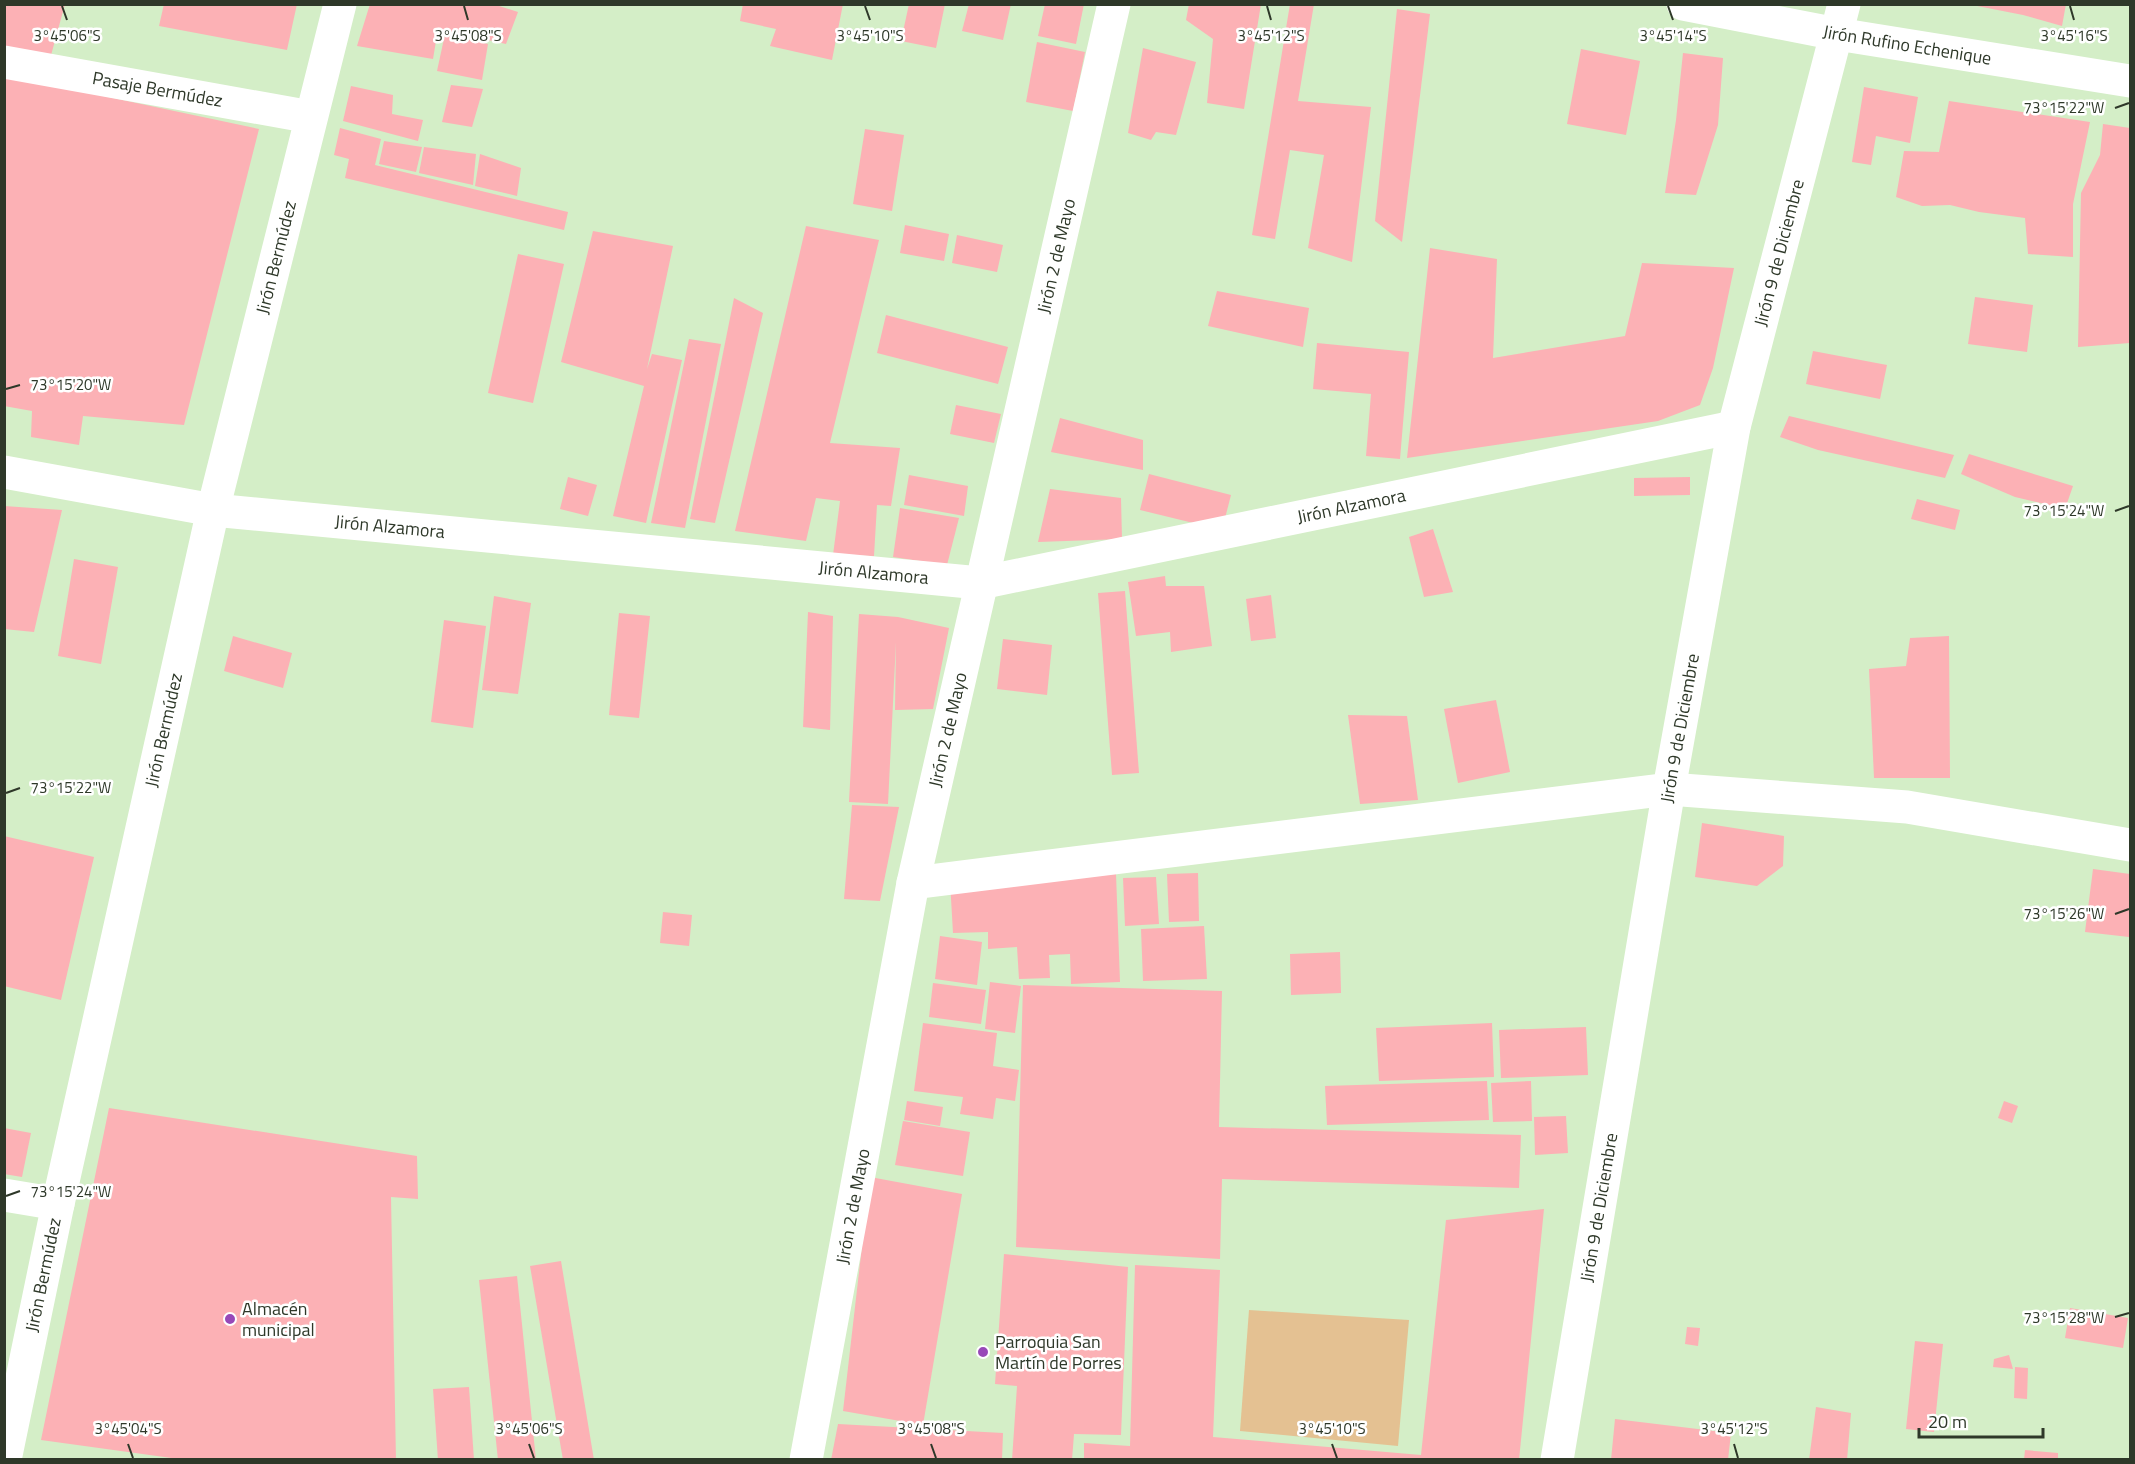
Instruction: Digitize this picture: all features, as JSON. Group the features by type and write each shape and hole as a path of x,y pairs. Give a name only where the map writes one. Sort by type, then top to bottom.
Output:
{"street":[{"name":"Jirón Bermúdez","path":"5,1460 58,1204 213,510 340,4"},
{"name":"Jirón 2 de Mayo","path":"806,1460 912,883 1114,4"},
{"name":"Jirón Rufino Echenique","path":"1683,4 1841,19 2130,81"},
{"name":"Jirón 9 de Diciembre","path":"1557,1460 1669,789 1734,427 1841,19"},
{"name":"Pasaje Bermúdez","path":"4,62 311,117"},
{"name":"Jirón Alzamora","path":"4,472 213,510 980,583 1734,427"},
{"path":"912,883 1669,789 1907,807 2130,845"},
{"path":"4,1195 58,1204"}],"shaded area":[{"path":"1249,1310 1409,1320 1398,1446 1240,1431"}],"building":[{"path":"4,4 65,4 50,59 4,48"},
{"path":"164,4 297,4 287,50 159,26"},
{"path":"370,4 493,4 518,12 506,44 438,29 433,59 357,46"},
{"path":"743,4 843,4 832,60 770,46 776,29 740,21"},
{"path":"909,4 945,4 936,48 901,41"},
{"path":"969,4 1011,4 1003,40 962,31"},
{"path":"1045,4 1084,4 1076,44 1038,36"},
{"path":"1189,4 1261,4 1244,109 1207,103 1213,39 1186,20"},
{"path":"1290,4 1314,4 1298,101 1371,107 1352,262 1308,248 1324,155 1290,150 1275,239 1252,235"},
{"path":"1967,4 2066,4 2062,26 2023,15"},
{"path":"1397,9 1430,14 1402,242 1375,221"},
{"path":"445,34 488,44 482,80 437,71"},
{"path":"1037,42 1085,52 1073,111 1026,102"},
{"path":"1143,48 1196,62 1176,135 1156,132 1151,140 1128,133"},
{"path":"1581,49 1640,61 1626,135 1567,124"},
{"path":"1683,53 1723,58 1718,125 1696,195 1665,193"},
{"path":"4,75 259,129 184,425 83,416 79,445 31,437 32,411 4,406"},
{"path":"451,85 483,89 472,127 442,122"},
{"path":"351,86 393,95 392,114 423,120 418,141 343,121"},
{"path":"1864,87 1918,97 1910,143 1876,136 1871,165 1852,162"},
{"path":"1949,101 2090,122 2073,204 2073,257 2028,254 2025,218 1979,212 1950,205 1922,206 1896,197 1904,151 1939,152"},
{"path":"2103,124 2130,128 2130,343 2078,347 2081,193 2100,155"},
{"path":"340,128 381,139 375,165 568,212 564,230 345,178 349,159 334,155"},
{"path":"865,129 904,135 892,211 853,204"},
{"path":"384,141 422,147 416,172 379,164"},
{"path":"424,147 476,154 473,185 419,173"},
{"path":"480,154 521,168 517,196 475,186"},
{"path":"905,225 949,234 944,261 900,253"},
{"path":"806,226 879,240 830,443 900,448 891,506 877,505 874,556 833,555 840,501 816,498 806,541 735,531"},
{"path":"593,231 673,246 647,369 652,354 682,360 646,523 613,516 644,386 561,362"},
{"path":"957,235 1003,245 997,272 952,263"},
{"path":"1430,248 1497,259 1493,358 1625,336 1642,263 1734,268 1713,368 1700,405 1658,421 1407,458"},
{"path":"518,254 564,264 533,403 488,393"},
{"path":"1217,291 1309,308 1303,347 1208,326"},
{"path":"1975,297 2033,305 2027,352 1968,344"},
{"path":"734,298 763,313 715,523 690,519"},
{"path":"886,315 1008,347 998,384 877,353"},
{"path":"689,339 721,344 685,528 651,523"},
{"path":"1317,343 1409,352 1400,459 1366,456 1371,394 1313,389"},
{"path":"1813,351 1887,365 1880,399 1806,384"},
{"path":"956,405 1001,414 994,443 950,434"},
{"path":"1789,416 1954,455 1945,478 1818,450 1780,437"},
{"path":"1060,418 1143,440 1143,470 1051,452"},
{"path":"1969,454 2073,486 2065,509 2015,497 1961,474"},
{"path":"1149,474 1231,495 1222,530 1140,510"},
{"path":"909,475 968,486 964,516 904,505"},
{"path":"568,477 597,485 588,516 560,509"},
{"path":"1690,477 1690,495 1634,496 1634,478"},
{"path":"1050,489 1121,498 1122,539 1038,542"},
{"path":"1917,499 1960,510 1955,530 1911,519"},
{"path":"4,506 62,510 34,632 4,629"},
{"path":"900,508 959,518 947,565 893,557"},
{"path":"1433,529 1453,592 1424,597 1409,537"},
{"path":"74,559 118,567 101,664 58,656"},
{"path":"1165,576 1166,586 1204,586 1212,646 1171,652 1170,632 1136,636 1128,582"},
{"path":"1125,591 1139,773 1112,775 1098,593"},
{"path":"1271,595 1276,638 1251,641 1246,599"},
{"path":"494,596 531,603 518,694 482,690"},
{"path":"808,612 833,616 830,730 803,727"},
{"path":"619,613 650,616 639,718 609,715"},
{"path":"859,614 898,617 949,628 933,709 895,710 896,642 888,804 849,802"},
{"path":"444,620 486,626 473,728 431,722"},
{"path":"233,636 292,653 283,688 224,671"},
{"path":"1949,636 1950,778 1874,778 1869,669 1906,666 1910,638"},
{"path":"1003,639 1052,645 1047,695 997,689"},
{"path":"1496,700 1510,772 1458,783 1444,709"},
{"path":"1348,715 1407,716 1418,800 1360,804"},
{"path":"852,805 899,807 880,901 844,899"},
{"path":"1702,823 1784,836 1783,866 1757,886 1695,877"},
{"path":"4,836 94,857 61,1000 4,986"},
{"path":"2093,869 2130,874 2129,937 2085,932"},
{"path":"1198,873 1199,921 1169,922 1167,874"},
{"path":"1116,874 1120,982 1071,984 1070,954 1049,955 1050,978 1019,979 1017,947 988,949 988,932 953,933 950,881"},
{"path":"1156,877 1159,924 1125,926 1123,878"},
{"path":"663,912 692,915 689,946 660,943"},
{"path":"1204,926 1207,979 1143,981 1141,929"},
{"path":"940,936 982,942 977,985 935,979"},
{"path":"1340,952 1341,993 1291,995 1290,954"},
{"path":"990,982 1021,986 1015,1033 985,1029"},
{"path":"933,983 986,990 981,1024 929,1017"},
{"path":"1023,985 1222,991 1219,1127 1521,1135 1519,1188 1222,1179 1220,1259 1016,1247"},
{"path":"923,1023 997,1033 993,1066 1019,1070 1015,1101 996,1098 993,1119 960,1114 963,1097 914,1091"},
{"path":"1492,1023 1494,1077 1379,1081 1376,1028"},
{"path":"1586,1027 1588,1075 1501,1078 1499,1030"},
{"path":"1487,1081 1489,1120 1327,1125 1325,1086"},
{"path":"1531,1081 1532,1121 1493,1122 1491,1083"},
{"path":"907,1101 943,1107 940,1126 904,1120"},
{"path":"2004,1101 2018,1106 2012,1123 1998,1118"},
{"name":"Almacén municipal","path":"109,1108 417,1156 418,1199 391,1197 396,1460 186,1460 41,1440"},
{"path":"1566,1116 1568,1153 1535,1155 1534,1117"},
{"path":"903,1121 970,1132 963,1176 895,1165"},
{"path":"4,1128 31,1133 22,1177 4,1174"},
{"path":"870,1177 962,1194 923,1425 843,1411"},
{"path":"1544,1209 1519,1460 1084,1460 1084,1443 1130,1446 1135,1265 1220,1270 1213,1437 1421,1455 1446,1220"},
{"path":"1004,1254 1128,1267 1121,1435 1074,1434 1072,1460 1012,1460 1017,1386 995,1384"},
{"path":"561,1261 594,1460 563,1460 530,1266"},
{"path":"517,1276 536,1460 498,1460 479,1280"},
{"path":"2070,1308 2128,1318 2123,1348 2065,1338"},
{"path":"1687,1327 1700,1328 1698,1346 1685,1344"},
{"path":"1915,1341 1943,1344 1934,1432 1906,1429"},
{"path":"2009,1355 2013,1369 1993,1367 1994,1359"},
{"path":"2015,1367 2028,1368 2027,1399 2014,1398"},
{"path":"469,1387 474,1460 438,1460 433,1389"},
{"path":"1816,1407 1851,1413 1847,1460 1809,1460"},
{"path":"1615,1419 1731,1433 1728,1460 1611,1460"},
{"path":"838,1424 1003,1433 1002,1460 831,1460"},
{"path":"2025,1450 2058,1453 2058,1460 2024,1460"}],"place":[{"name":"Almacén municipal","path":"230,1319"},
{"name":"Parroquia San Martín de Porres","path":"983,1352"}]}
